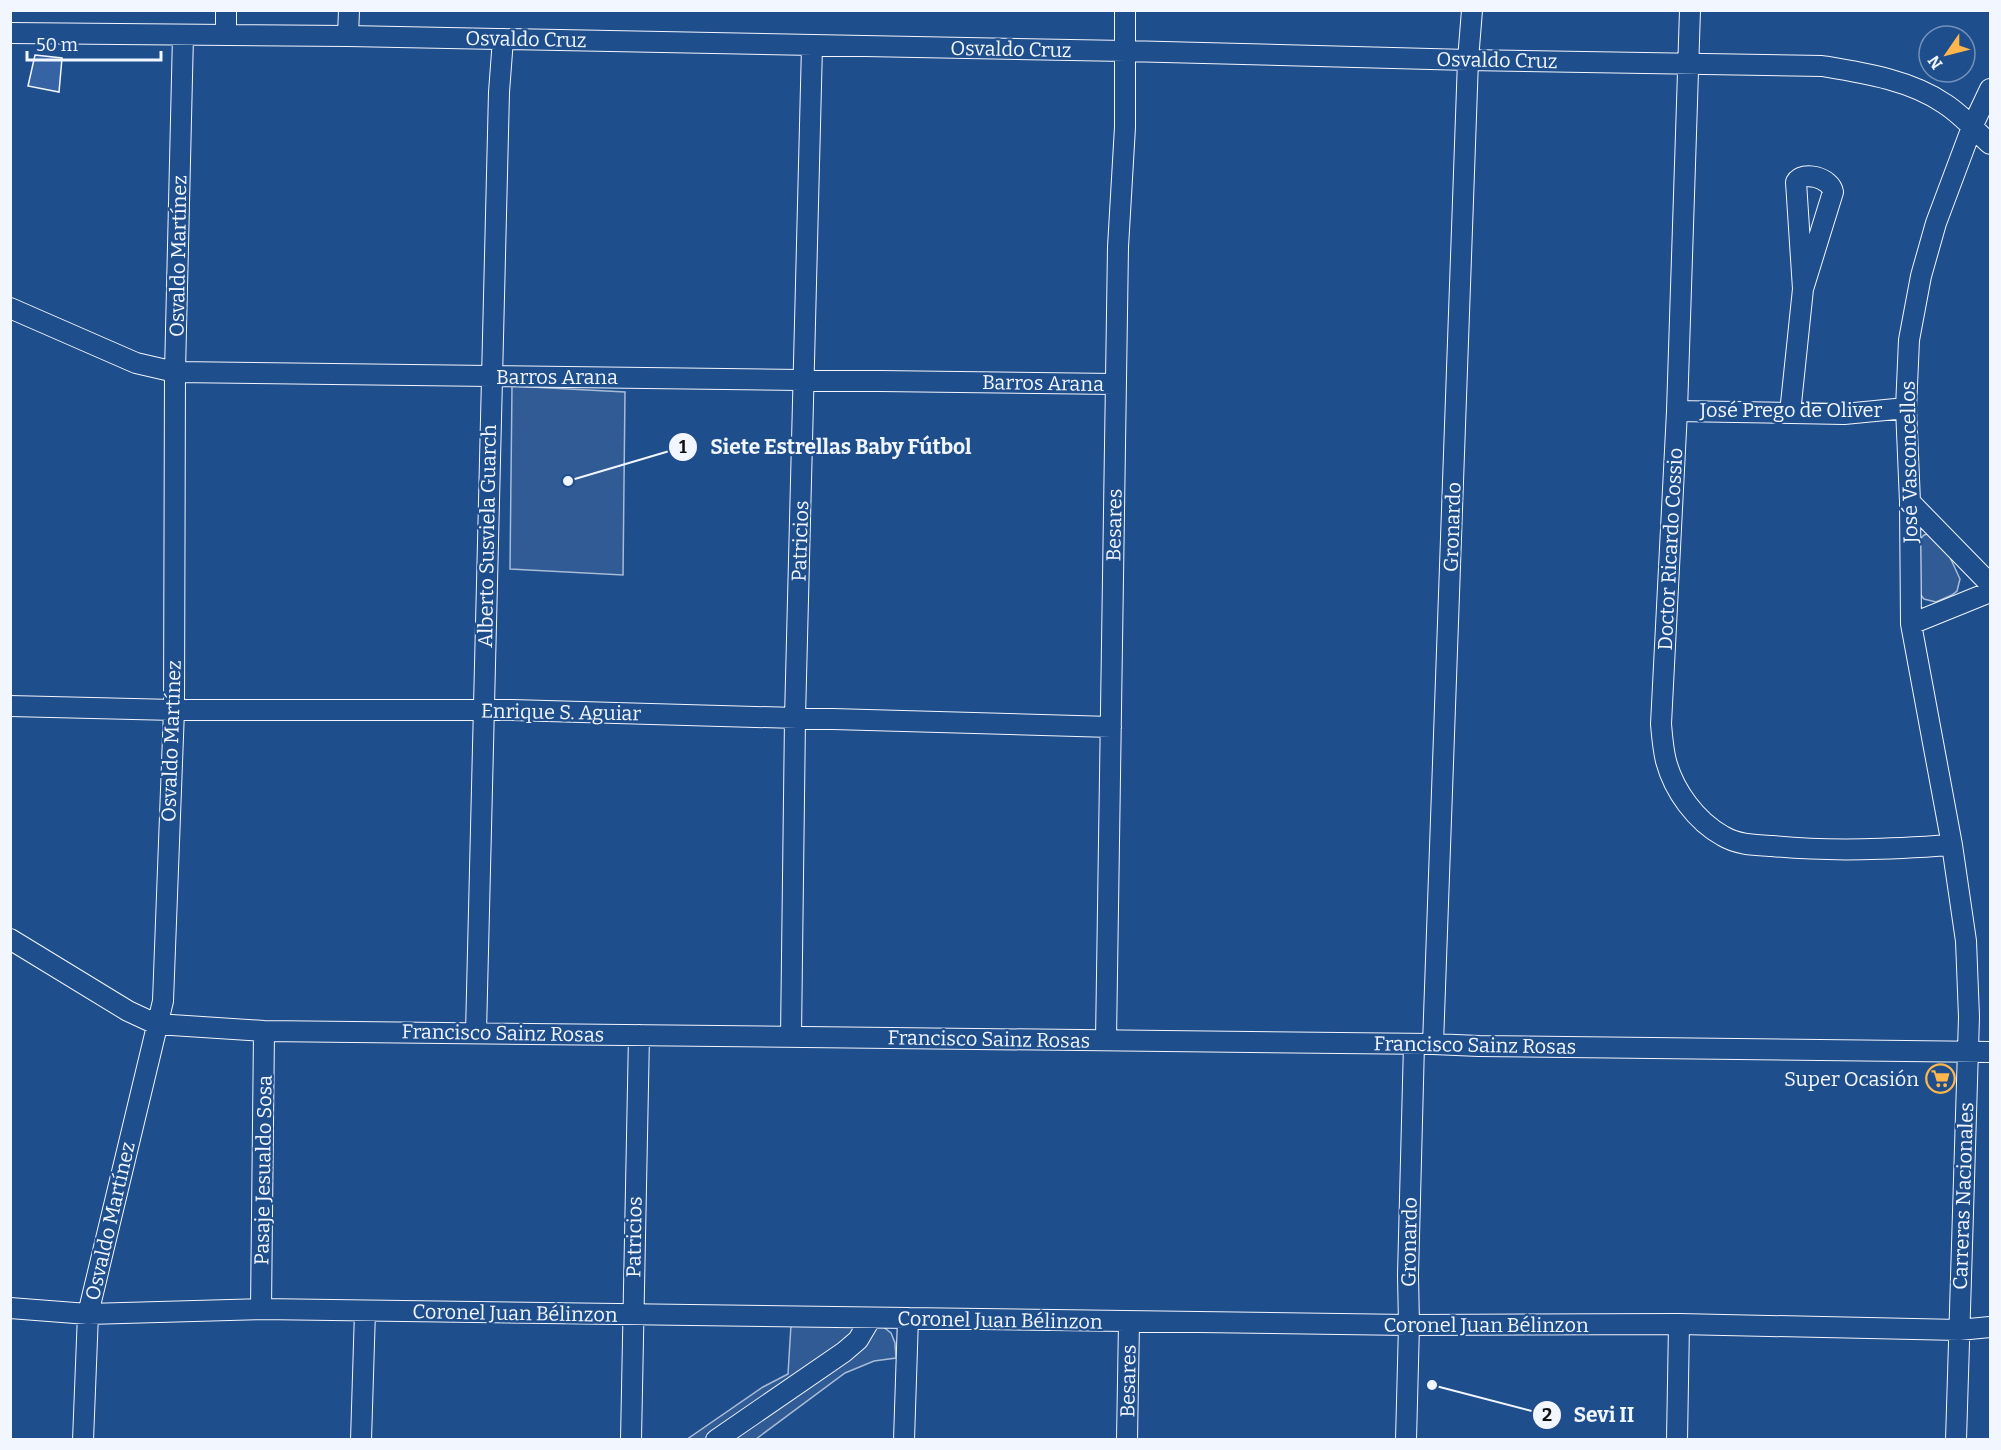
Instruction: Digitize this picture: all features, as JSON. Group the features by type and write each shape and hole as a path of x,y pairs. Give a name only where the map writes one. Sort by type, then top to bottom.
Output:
{"street":[{"path":"226,10 226,34"},
{"path":"348,36 349,10"},
{"name":"Besares","path":"1106,1040 1118,247 1125,127 1125,10"},
{"name":"Gronardo","path":"1406,1440 1408,1275 1424,1044 1472,10"},
{"name":"Doctor Ricardo Cossio","path":"1690,10 1677,411 1660,724 1666,761 1678,792 1698,816 1724,837 1744,844 1841,850 1952,845"},
{"name":"Osvaldo Cruz","path":"10,33 348,36 1822,66 1867,73 1914,88 1946,104 1990,144"},
{"name":"Osvaldo Martínez","path":"83,1440 88,1314 163,1001 174,710 175,372 183,34"},
{"name":"Alberto Susviela Guarch","path":"476,1033 498,104 503,39"},
{"name":"Patricios","path":"791,1036 795,718 812,46"},
{"name":"José Vasconcellos","path":"1952,845 1911,624 1910,502 1906,408 1909,340 1921,276 1936,223 1972,127 1990,89"},
{"path":"1790,413 1803,289 1796,182 1798,177 1803,176 1827,181 1832,186 1833,192 1803,289"},
{"name":"Barros Arana","path":"10,308 136,363 175,372 1116,384"},
{"name":"José Prego de Oliver","path":"1677,411 1844,414 1906,408"},
{"path":"1910,502 1990,584"},
{"path":"1911,624 1990,592"},
{"name":"Enrique S. Aguiar","path":"10,706 174,710 483,710 1111,727"},
{"name":"Carreras Nacionales","path":"1952,845 1966,941 1969,1017 1956,1440"},
{"name":"Francisco Sainz Rosas","path":"10,939 128,1011 156,1024 264,1031 1990,1052"},
{"name":"Pasaje Jesualdo Sosa","path":"261,1309 264,1031"},
{"name":"Patricios","path":"631,1440 639,1035"},
{"name":"Coronel Juan Bélinzon","path":"10,1308 88,1314 261,1309 1409,1325 1679,1324 1959,1330 1990,1327"},
{"path":"361,1440 366,1311"},
{"path":"716,1440 844,1353 858,1340 871,1318"},
{"path":"904,1440 908,1318"},
{"name":"Besares","path":"1126,1440 1129,1322"},
{"path":"1677,1440 1679,1324"}],"shaded area":[{"path":"512,386 625,392 623,575 510,569"},
{"path":"1932,533 1942,540 1960,579 1957,591 1936,602 1924,599 1920,594 1919,540 1924,535"},
{"path":"791,1325 882,1326 891,1333 895,1343 896,1358 874,1361 845,1373 756,1439 686,1440 763,1387 788,1374"}],"building":[{"path":"35,55 62,58 59,92 28,86"}],"place":[{"name":"Siete Estrellas Baby Fútbol","path":"568,481"},
{"name":"Super Ocasión","path":"1940,1079"},
{"name":"Sevi II","path":"1432,1385"}]}
